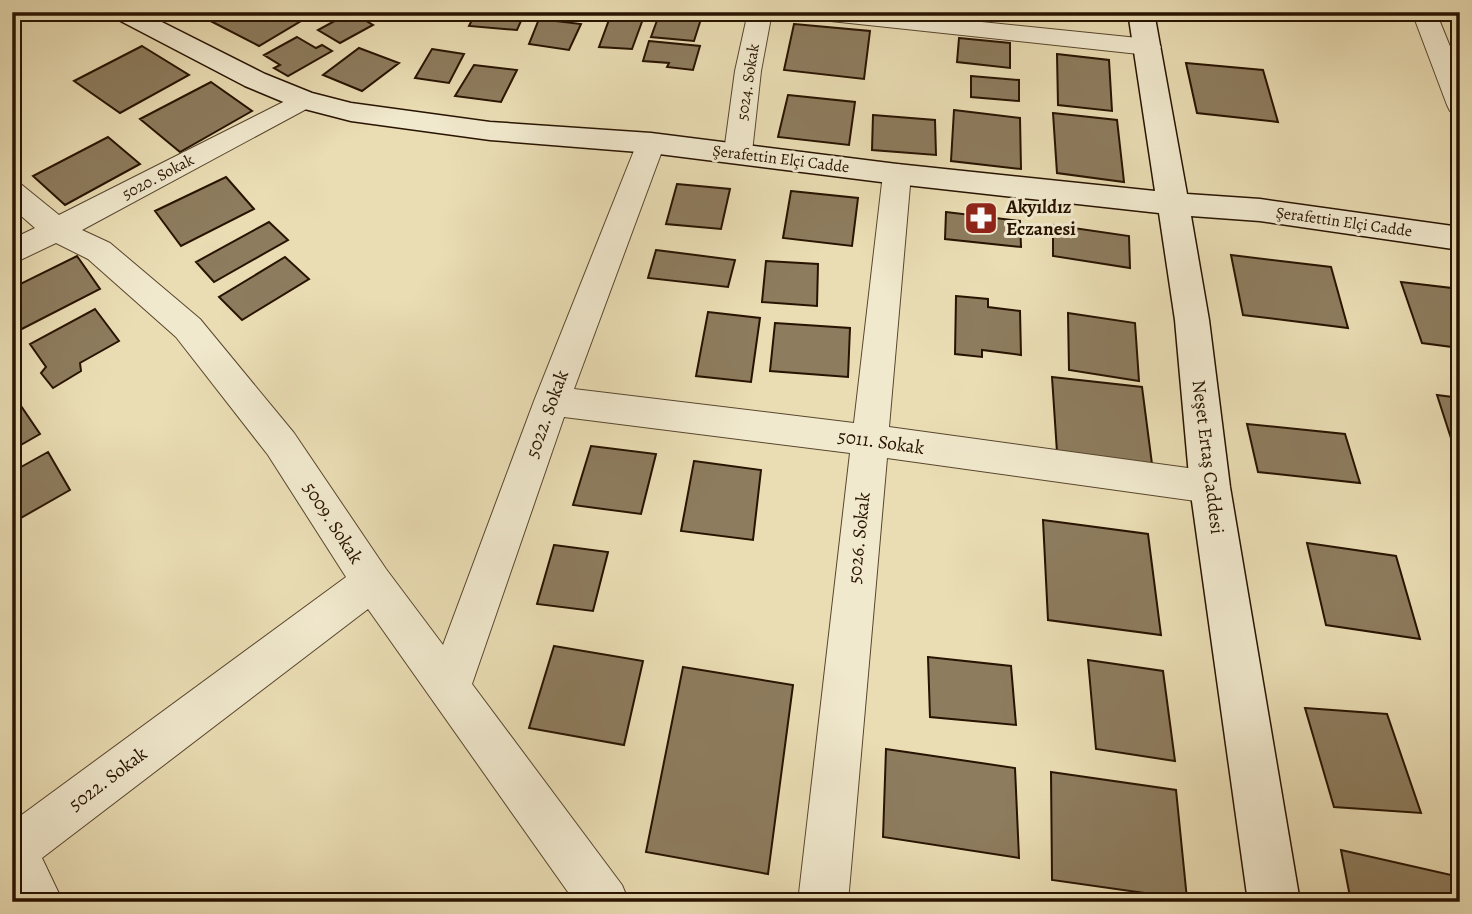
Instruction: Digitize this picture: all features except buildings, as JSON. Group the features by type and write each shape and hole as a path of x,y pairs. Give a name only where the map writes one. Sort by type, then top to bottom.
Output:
{"street":[{"name":"5024. Sokak","path":"738,152 748,71 760,12"},
{"path":"812,12 1145,29"},
{"path":"1424,12 1460,105"},
{"name":"Şerafettin Elçi Cadde","path":"127,13 244,75 303,100 351,112 489,131 652,143 897,174 1172,204 1260,210 1460,239"},
{"name":"Neşet Ertaş Caddesi","path":"1145,29 1192,320 1210,487 1274,902"},
{"name":"5020. Sokak","path":"12,253 303,100"},
{"name":"5022. Sokak","path":"449,688 551,401 652,143"},
{"name":"5026. Sokak","path":"823,902 897,174"},
{"name":"5009. Sokak","path":"12,192 58,231 99,251 188,328 281,444 372,582 605,902"},
{"name":"5011. Sokak","path":"551,401 870,440 1210,487"},
{"name":"5022. Sokak","path":"12,850 372,582"},
{"path":"12,850 38,902"}],"place":[{"name":"Akyıldız Eczanesi","path":"981,218"}]}
